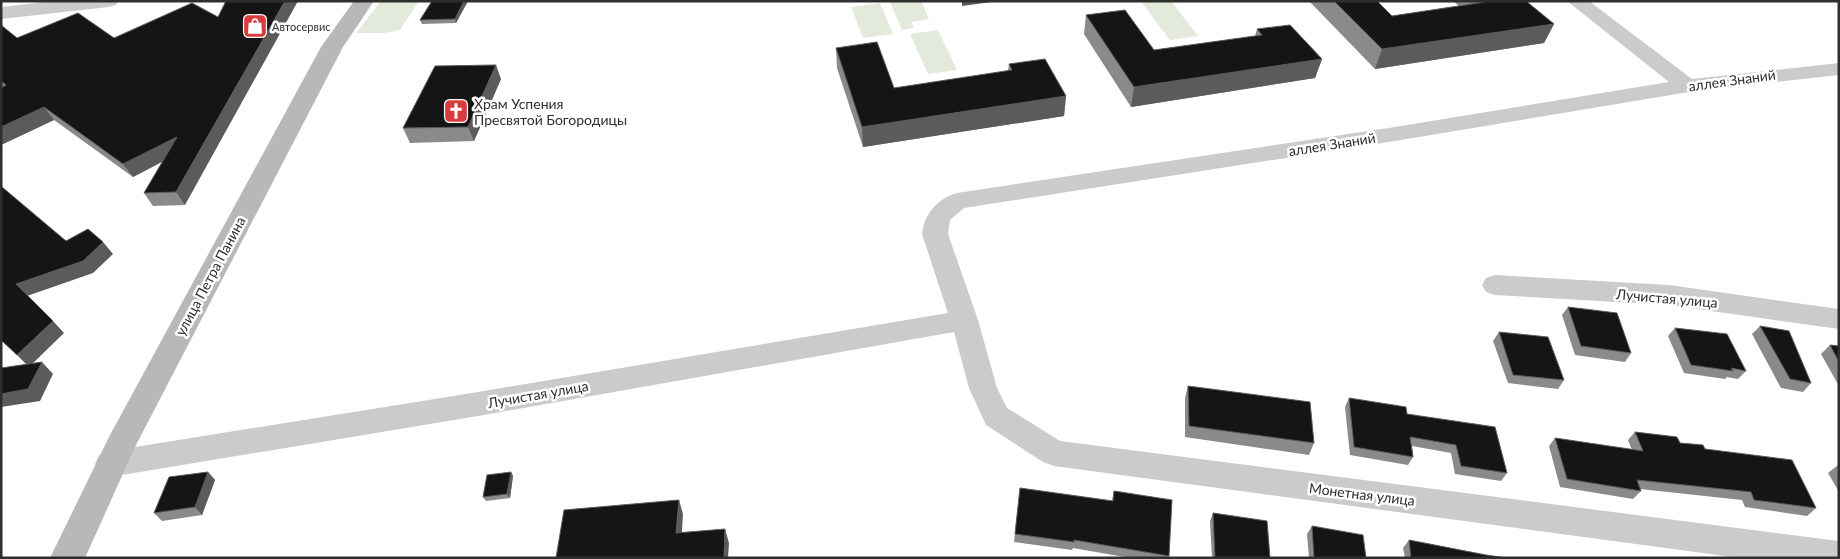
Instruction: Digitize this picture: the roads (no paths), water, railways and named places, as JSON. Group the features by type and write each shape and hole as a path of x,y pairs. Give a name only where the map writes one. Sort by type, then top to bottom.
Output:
{"main road":[{"name":"улица Петра Панина","path":"67,558 110,464 332,47 364,1"}],"street":[{"path":"1,13 109,1"},
{"path":"1576,1 1688,86"},
{"name":"аллея Знаний","path":"964,320 935,234 935,225 942,212 957,201 1374,137 1688,86 1839,69"},
{"name":"Лучистая улица","path":"1495,286 1669,295 1839,320"},
{"name":"Лучистая улица","path":"110,464 478,404 964,320"},
{"name":"Монетная улица","path":"964,320 984,388 996,416 1054,454 1839,556"}],"place":[{"name":"Автосервис","path":"255,26"},
{"name":"Храм Успения Пресвятой Богородицы","path":"456,111"}]}
